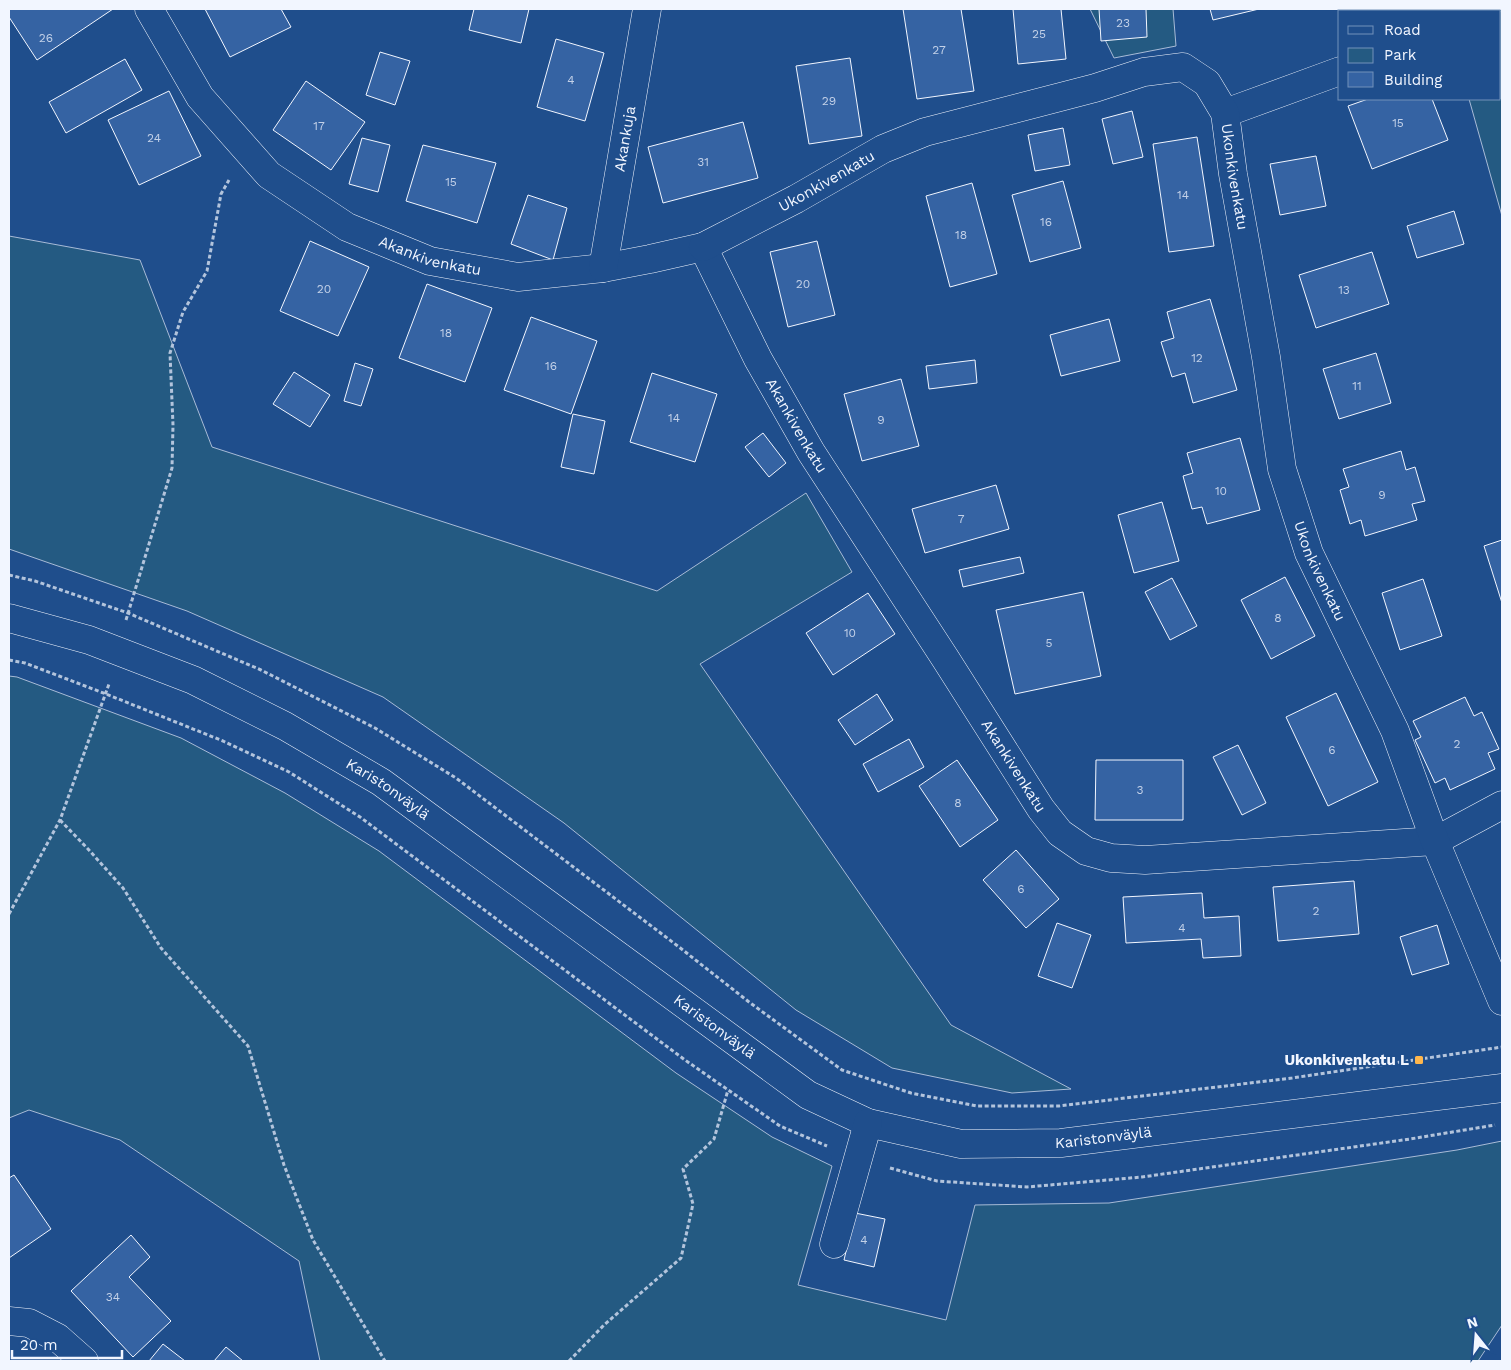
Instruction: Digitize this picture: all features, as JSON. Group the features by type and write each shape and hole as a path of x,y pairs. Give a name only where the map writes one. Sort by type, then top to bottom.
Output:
{"street":[{"name":"Akankivenkatu","path":"149,9 200,97 269,175 347,227 430,261 518,276 603,268 703,247 758,359 811,452 946,658 1041,809 1060,833 1086,851 1111,858 1145,860 1435,841"},
{"name":"Akankuja","path":"603,268 647,9"},
{"name":"Ukonkivenkatu","path":"703,247 796,199 883,149 925,132 1095,88 1144,72 1182,67 1207,83 1225,113 1233,174 1266,357 1282,469 1309,553 1395,731 1435,841 1502,1001"},
{"name":"Ukonkivenkatu","path":"1225,113 1338,72"},
{"name":"Karistonväylä","path":"9,618 89,640 193,680 285,726 382,782 808,1095 868,1123 961,1144 1061,1143 1502,1088"},
{"path":"1435,841 1502,805"},
{"path":"834,1244 868,1123"},
{"path":"9,1321 29,1323 51,1334 84,1361"}],"path":[{"path":"128,613 172,468 174,425 170,353 183,312 207,271 220,194 246,148"},
{"path":"9,575 36,581 128,613 261,670 375,728 456,778 749,1002 842,1070 912,1093 976,1106 1059,1106 1292,1078 1502,1047"},
{"path":"9,914 60,820 106,694"},
{"path":"60,820 88,848 123,888 161,948 248,1046 284,1165 313,1240 385,1361"},
{"path":"569,1361 604,1325 681,1258 693,1204 683,1169 714,1139 728,1090"}],"green space":[{"path":"1090,9 1173,9 1176,46 1114,58"},
{"path":"1502,9 1502,216 1469,100 1501,100 1501,10 1444,10"},
{"path":"9,236 140,260 212,447 657,591 806,493 852,572 700,664 951,1025 1071,1089 1012,1093 892,1068 796,1010 564,823 383,697 187,611 9,549"},
{"path":"9,676 17,677 181,738 285,793 379,851 676,1073 772,1137 832,1166 798,1285 946,1320 975,1205 1109,1203 1457,1150 1502,1141 1502,1325 1478,1361 320,1361 299,1261 120,1140 29,1110 9,1118"}],"building":[{"path":"9,9 113,9 37,60 9,17"},
{"path":"205,9 281,9 291,27 230,57"},
{"path":"474,9 529,9 521,43 469,30"},
{"path":"903,9 961,9 974,91 917,99"},
{"path":"1013,9 1061,9 1066,59 1018,64"},
{"path":"1099,9 1146,9 1147,37 1101,41"},
{"path":"1210,9 1259,9 1213,20"},
{"path":"556,39 604,53 585,121 537,107"},
{"path":"380,52 410,61 395,105 366,95"},
{"path":"850,58 862,136 809,144 796,66"},
{"path":"125,59 142,90 66,133 49,102"},
{"path":"306,81 365,122 331,170 273,130"},
{"path":"169,91 201,156 139,185 108,120"},
{"path":"1365,100 1432,100 1448,140 1372,169 1348,106"},
{"path":"1132,111 1143,157 1113,164 1102,119"},
{"path":"743,122 758,178 663,203 648,147"},
{"path":"1063,128 1070,165 1035,171 1028,135"},
{"path":"1197,137 1214,246 1169,252 1153,144"},
{"path":"362,138 390,145 378,192 349,184"},
{"path":"423,145 496,163 477,223 406,201"},
{"path":"1316,156 1326,206 1280,215 1270,164"},
{"path":"1063,181 1081,248 1030,262 1012,195"},
{"path":"972,183 997,274 950,287 926,196"},
{"path":"528,195 567,208 553,260 511,244"},
{"path":"1454,211 1464,244 1417,258 1407,226"},
{"path":"310,241 369,267 338,336 280,311"},
{"path":"817,241 835,315 788,327 770,252"},
{"path":"1372,252 1389,304 1316,328 1299,275"},
{"path":"427,284 492,308 465,382 399,358"},
{"path":"1210,299 1237,390 1193,403 1185,373 1172,377 1161,342 1174,338 1167,312"},
{"path":"531,317 597,341 571,414 504,390"},
{"path":"1109,319 1120,361 1061,376 1050,335"},
{"path":"1376,353 1391,403 1339,419 1323,369"},
{"path":"975,360 977,383 929,389 926,366"},
{"path":"355,363 373,369 361,406 344,401"},
{"path":"294,372 330,395 310,427 273,404"},
{"path":"652,373 717,394 695,462 630,442"},
{"path":"901,379 919,446 862,461 844,394"},
{"path":"573,414 605,421 594,474 561,467"},
{"path":"763,433 786,463 769,477 745,447"},
{"path":"1240,438 1260,510 1207,524 1202,507 1192,509 1183,476 1193,473 1187,453"},
{"path":"1401,451 1406,470 1415,467 1425,501 1412,504 1417,520 1365,536 1361,520 1350,524 1340,490 1349,487 1343,469"},
{"path":"996,485 1009,529 925,553 912,509"},
{"path":"1162,502 1179,561 1134,573 1118,515"},
{"path":"1502,540 1502,603 1484,546"},
{"path":"1020,557 1024,573 963,587 959,570"},
{"path":"1285,577 1315,636 1271,659 1241,600"},
{"path":"1172,578 1197,626 1170,640 1145,592"},
{"path":"1423,579 1442,636 1400,650 1382,593"},
{"path":"1083,592 1101,676 1015,694 996,610"},
{"path":"868,593 895,634 833,675 806,633"},
{"path":"1336,693 1378,782 1328,806 1286,717"},
{"path":"877,694 893,720 855,745 838,720"},
{"path":"1465,697 1474,716 1482,712 1499,749 1488,753 1495,769 1450,790 1445,778 1435,783 1415,740 1421,737 1413,721"},
{"path":"909,739 924,767 878,792 863,764"},
{"path":"1238,745 1266,803 1242,815 1213,757"},
{"path":"957,760 998,820 960,847 919,786"},
{"path":"1096,760 1183,760 1183,820 1095,820"},
{"path":"1016,850 1059,899 1026,928 983,880"},
{"path":"1354,881 1359,934 1278,941 1273,887"},
{"path":"1202,893 1204,918 1239,916 1241,956 1203,958 1201,939 1126,943 1123,897"},
{"path":"1057,923 1091,935 1072,988 1038,976"},
{"path":"1437,925 1449,964 1412,975 1400,937"},
{"path":"14,1175 51,1229 9,1258 9,1178"},
{"path":"855,1213 885,1219 874,1267 844,1260"},
{"path":"131,1235 150,1257 129,1277 171,1321 133,1357 71,1291"},
{"path":"163,1344 185,1361 149,1361"},
{"path":"226,1347 243,1361 214,1361"}],"place":[{"name":"Ukonkivenkatu L","path":"1419,1060"}]}
